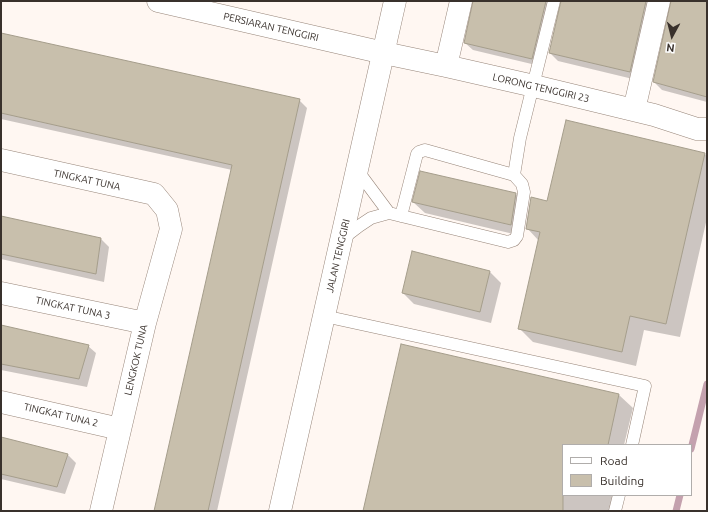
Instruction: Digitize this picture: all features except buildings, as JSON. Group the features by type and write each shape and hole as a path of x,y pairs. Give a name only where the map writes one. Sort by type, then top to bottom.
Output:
{"street":[{"name":"PERSIARAN TENGGIRI","path":"158,1 384,53"},
{"name":"JALAN TENGGIRI","path":"280,511 395,1"},
{"path":"446,66 461,1"},
{"path":"634,110 659,1"},
{"name":"LORONG TENGGIRI 23","path":"384,53 654,114 702,129"},
{"name":"TINGKAT TUNA","path":"1,160 154,194 167,210"},
{"name":"LENGKOK TUNA","path":"101,511 145,323 171,229 167,210"},
{"name":"TINGKAT TUNA 3","path":"1,293 145,323"},
{"name":"TINGKAT TUNA 2","path":"1,402 120,429"}],"lane":[{"path":"514,175 520,138 554,1"},
{"path":"342,240 371,218 388,213 508,242 514,240 517,236 524,192 522,184 514,175 425,150 417,154 401,216"},
{"path":"357,170 388,213"},
{"path":"324,316 645,386 632,444"},
{"path":"615,511 619,496"}],"waterway":[{"path":"692,445 707,384"},
{"path":"676,511 680,496"}]}
